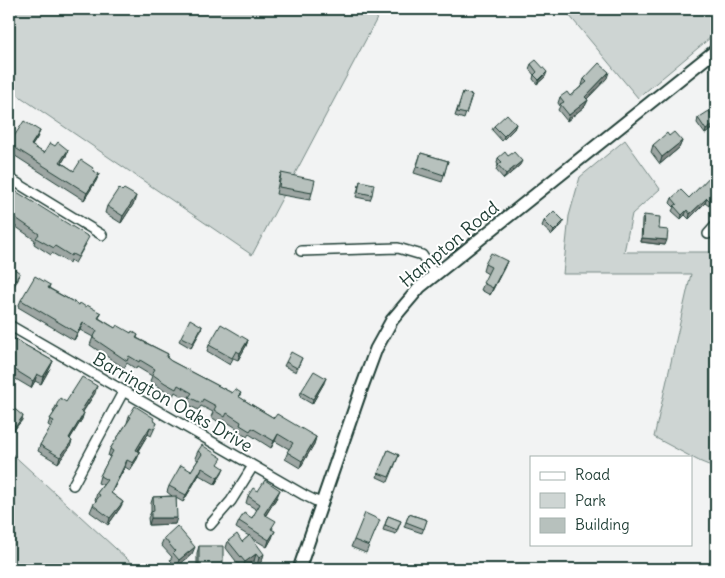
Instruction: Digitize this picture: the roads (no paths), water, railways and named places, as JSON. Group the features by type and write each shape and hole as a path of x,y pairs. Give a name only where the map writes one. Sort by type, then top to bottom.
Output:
{"main road":[{"name":"Hampton Road","path":"299,569 376,349 392,320 420,287 716,50"}],"street":[{"path":"9,178 102,235"},
{"path":"708,234 716,225"},
{"path":"301,251 398,248 422,255 435,275"},
{"name":"Barrington Oaks Drive","path":"9,326 322,504"},
{"path":"73,485 123,392"},
{"path":"210,525 231,501 253,466"}]}
